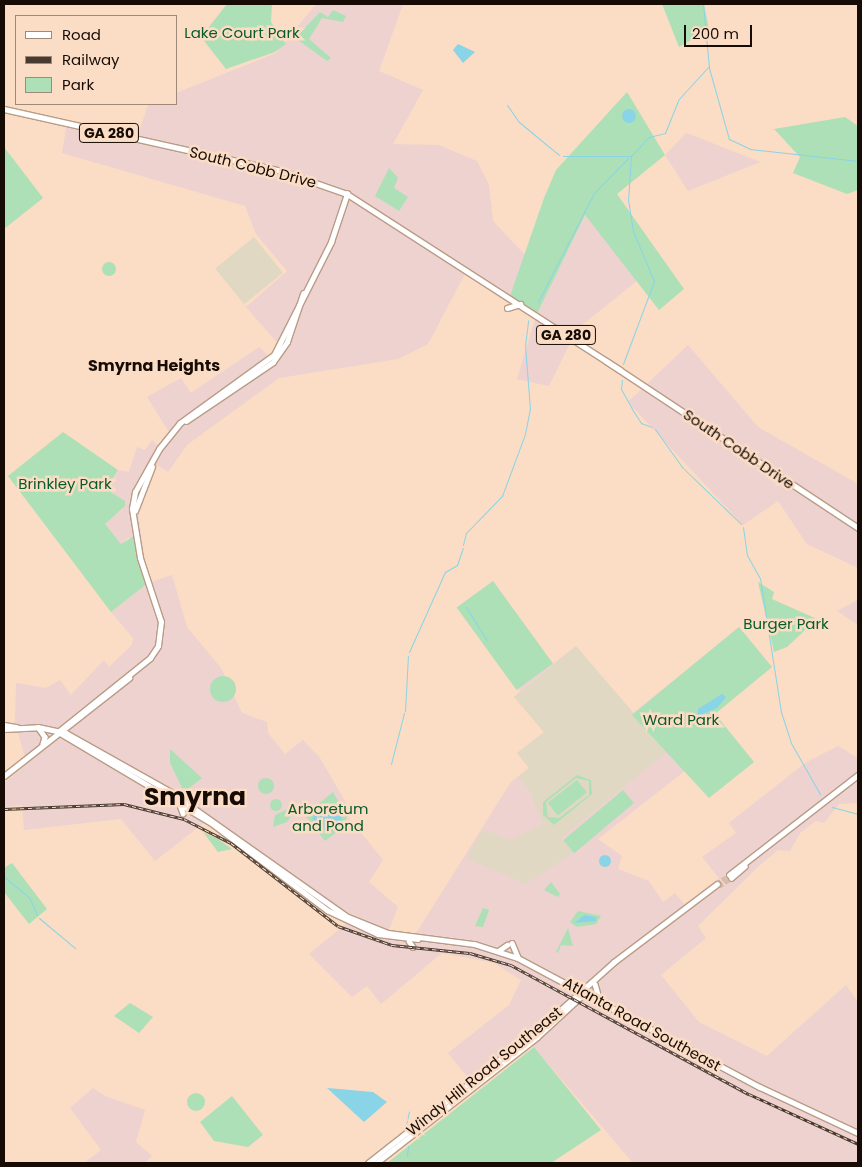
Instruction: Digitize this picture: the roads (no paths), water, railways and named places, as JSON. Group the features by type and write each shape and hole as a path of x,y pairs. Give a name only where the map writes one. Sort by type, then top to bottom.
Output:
{"main road":[{"name":"South Cobb Drive","path":"4,109 281,170 347,194 522,305 858,528"},
{"path":"58,732 69,726 150,659 158,646 161,622 140,558 132,505 136,491 159,449 180,423 274,355 333,237 347,194"},
{"path":"507,308 522,305"},
{"path":"4,776 150,659"},
{"name":"Atlanta Road Southeast","path":"4,725 38,727 74,737 201,812 331,908 377,929 418,939 498,950 518,958 584,991 764,1090 858,1133"},
{"name":"Atlanta Road Southeast","path":"4,730 17,726"},
{"path":"69,726 74,737"},
{"path":"38,727 45,737 43,744"},
{"name":"Atlanta Road Southeast","path":"58,732 179,801 327,910 369,931 409,941 418,939"},
{"path":"729,876 858,776"},
{"path":"179,801 183,813"},
{"name":"Windy Hill Road Southeast","path":"376,1163 542,1033 616,962 718,885"},
{"path":"409,941 414,947"},
{"path":"498,950 509,944 518,958"},
{"path":"570,984 574,997"},
{"path":"595,984 602,1001"},
{"name":"Windy Hill Road Southeast","path":"368,1163 574,997 584,991"}],"water":[{"path":"458,44 475,52 463,63 453,50"},
{"path":"629,109 634,111 636,116 634,121 629,123 624,121 622,116 624,111"},
{"path":"722,694 726,697 717,708 698,716 698,709"},
{"path":"316,813 341,816 342,823 328,833 312,819"},
{"path":"607,855 610,856 610,866 603,867 600,866 599,859 600,856"},
{"path":"584,915 596,917 596,921 575,923"},
{"path":"327,1088 373,1092 387,1102 364,1122"}],"waterway":[{"path":"703,4 709,68 729,139 750,149 858,161"},
{"path":"563,156 631,156 649,137 665,133 678,100 708,67"},
{"path":"507,105 519,122 559,155"},
{"path":"623,364 654,281 633,231 628,201 631,156"},
{"path":"538,302 594,193 628,158"},
{"path":"463,545 466,533 502,496 525,434 530,409 525,346 528,320"},
{"path":"622,380 621,389 632,409 641,423 652,427"},
{"path":"655,429 682,467 741,524"},
{"path":"743,527 747,555 760,578 781,712 791,743 820,794"},
{"path":"409,652 445,572 457,565 463,548"},
{"path":"466,607 487,640"},
{"path":"405,711 408,656"},
{"path":"391,764 404,713"},
{"path":"832,807 858,814"},
{"path":"4,877 29,897 37,915"},
{"path":"39,918 75,948"},
{"path":"405,1130 409,1111"},
{"path":"407,1156 408,1146"}],"tunnel":[{"path":"717,884 729,875"},
{"path":"719,886 731,878"}],"railway":[{"path":"4,809 124,804 184,819 231,843 338,926 392,945 470,953 511,965 749,1094 858,1144"}],"district":[{"name":"Smyrna Heights","path":"154,366"},
{"name":"Smyrna","path":"195,797"}],"park label":[{"name":"Lake Court Park","path":"242,33"},
{"name":"Brinkley Park","path":"65,484"},
{"name":"Burger Park","path":"786,624"},
{"name":"Ward Park","path":"681,720"},
{"name":"Arboretum and Pond","path":"328,816"}]}
